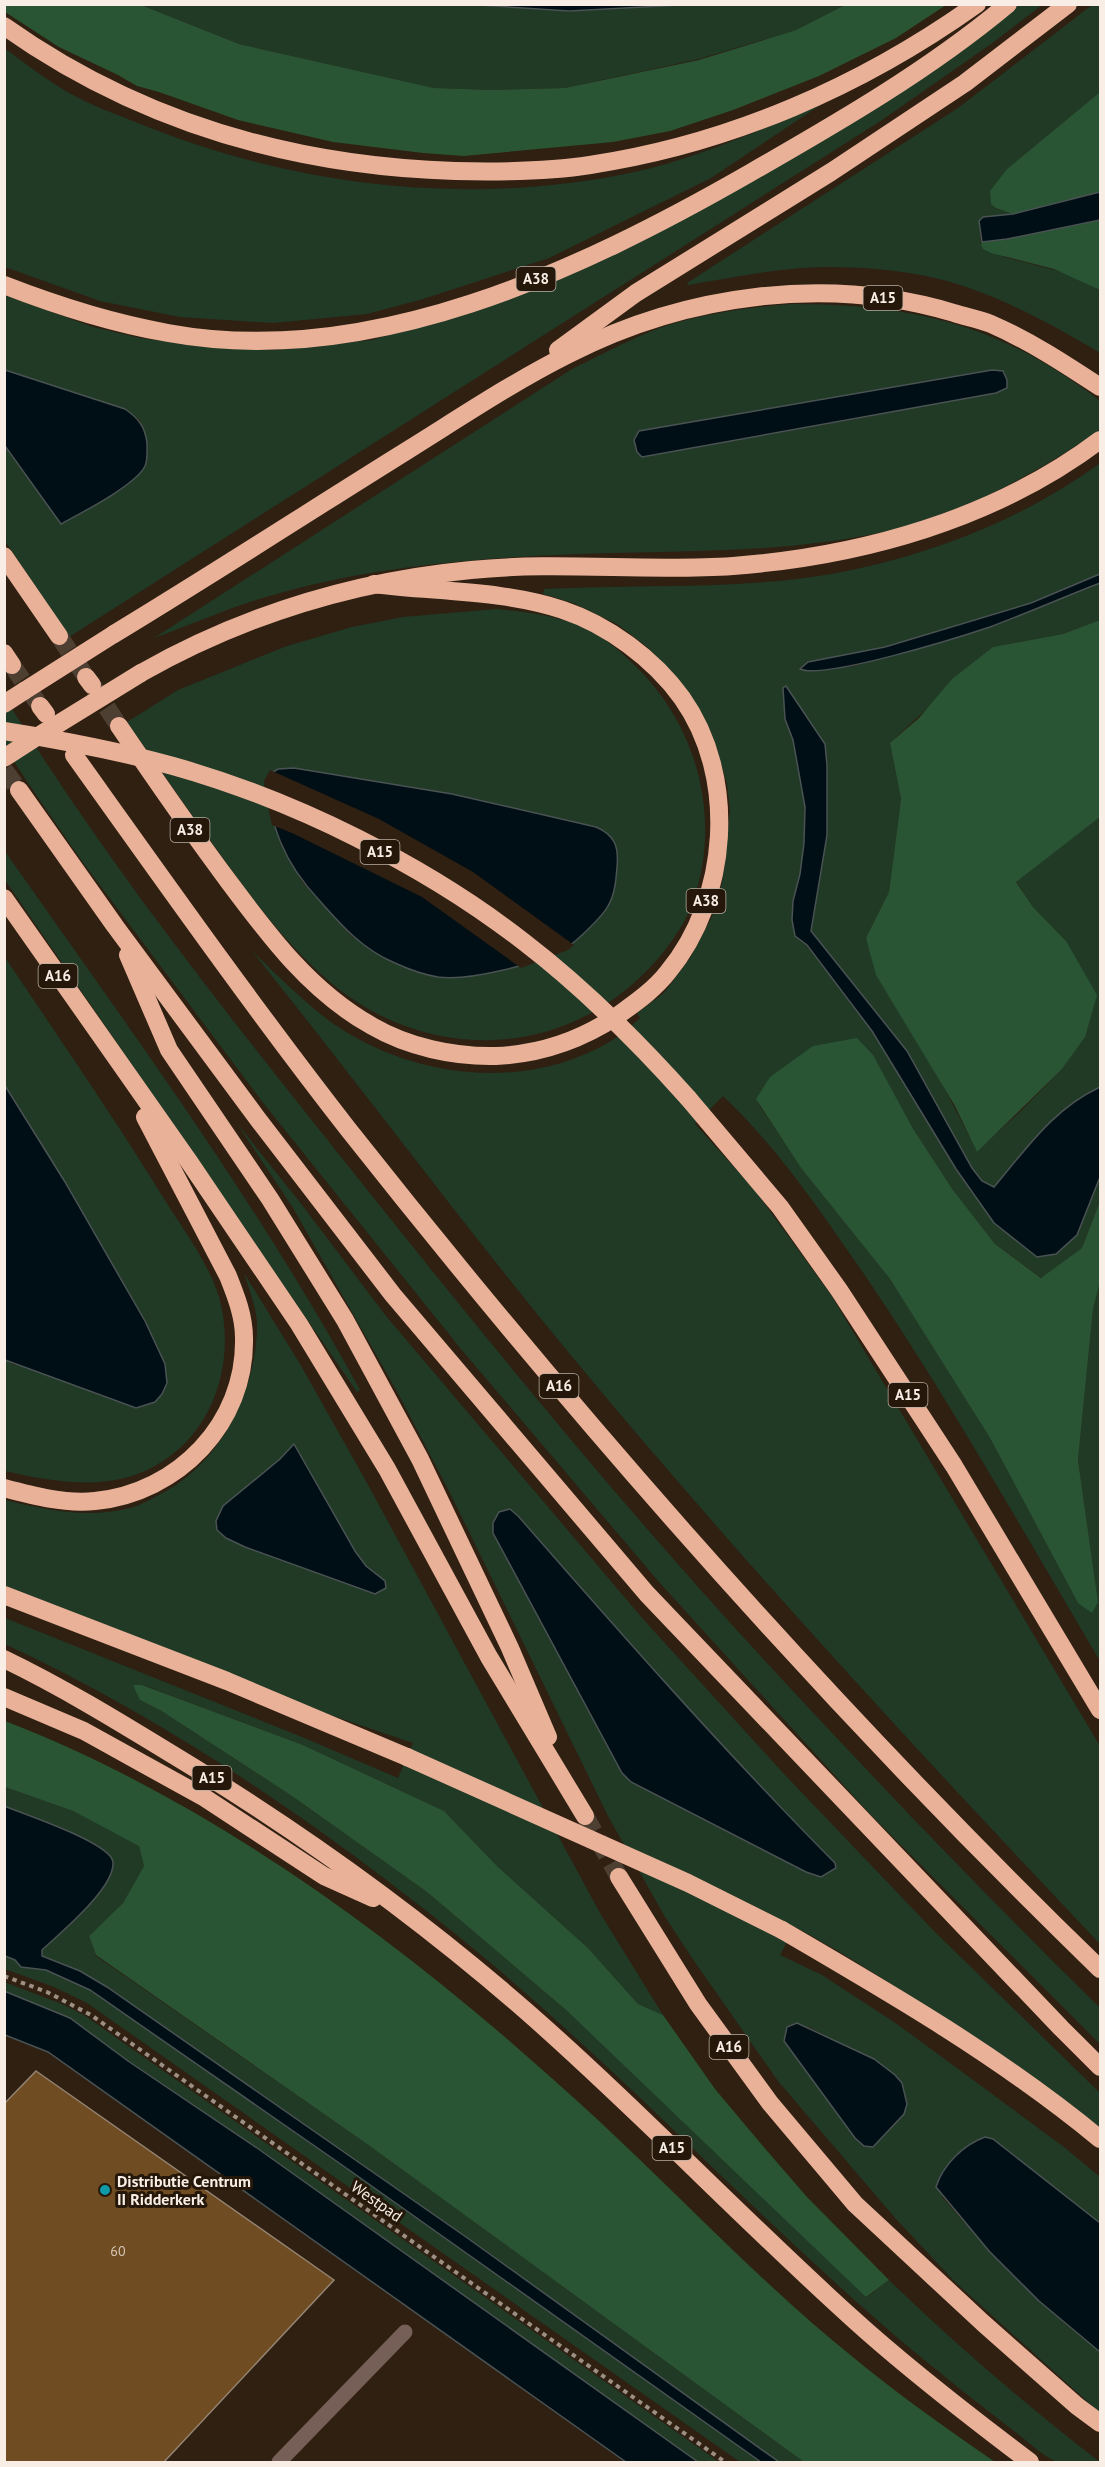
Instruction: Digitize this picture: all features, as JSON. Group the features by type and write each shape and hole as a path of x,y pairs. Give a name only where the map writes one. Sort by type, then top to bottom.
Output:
{"highway":[{"path":"4,26 31,45 115,93 209,131 315,158 415,170 499,172 589,165 685,145 773,116 862,77 939,32 977,4"},
{"name":"A38","path":"4,285 56,306 106,320 170,334 242,340 308,338 368,331 436,315 531,281 615,244 702,201 805,142 900,83 980,27 1008,4"},
{"path":"4,704 501,392 636,293 831,172 965,83 1068,4"},
{"name":"A15","path":"501,392 571,353 647,320 721,302 783,294 855,294 922,303 989,324 1052,356 1101,387"},
{"name":"A38","path":"4,758 46,716 141,673 206,640 317,599 374,584 423,575 509,567 732,566 823,555 904,537 972,512 1032,484 1101,440"},
{"path":"4,556 59,636"},
{"name":"A38","path":"119,726 184,822 265,930 301,972 340,1006 373,1028 415,1046 471,1056 514,1055 551,1049 591,1033 640,1000 668,972 693,934 712,886 720,843 717,789 704,741 682,699 649,662 610,632 564,610 518,600 374,584"},
{"name":"A15","path":"4,731 120,753 175,767 231,785 298,811 411,868 474,906 557,969 633,1040 688,1098 780,1207 839,1290 954,1466 1101,1710"},
{"name":"A16","path":"74,755 221,961 347,1127 487,1302 755,1612 889,1757 1101,1969"},
{"name":"A16","path":"18,790 257,1118 393,1295 647,1594 920,1882 1101,2067"},
{"name":"A16","path":"4,898 196,1172 299,1324 387,1469 489,1657 585,1816"},
{"name":"A16","path":"115,926 169,1050 270,1199 345,1320 414,1449 510,1648 573,1796"},
{"name":"A16","path":"4,1488 42,1497 82,1502 115,1497 149,1486 178,1469 204,1446 214,1434 236,1394 243,1365 244,1337 237,1297 200,1220 112,1054"},
{"path":"4,1595 227,1681 407,1757 688,1882 782,1930 895,1996 995,2059 1101,2139"},
{"name":"A15","path":"4,1659 106,1714 223,1785 409,1915 526,2011 854,2320 931,2387 1030,2463"},
{"name":"A15","path":"4,1697 84,1731 205,1798 324,1876 409,1915"},
{"name":"A16","path":"619,1877 698,2004 771,2103 855,2204 983,2323 1077,2406 1101,2423"}],"lane":[{"path":"279,2463 405,2332"}],"path":[{"name":"Westpad","path":"4,1976 47,1992 92,2014 725,2463"}],"green space":[{"path":"4,5 141,5 239,44 434,88 492,90 565,88 699,60 796,30 845,5 946,5 896,38 819,76 733,110 670,131 613,142 464,156 333,142 238,120 137,86 59,47 5,12"},
{"path":"141,5 845,5 796,30 699,59 565,88 492,90 434,88 239,44"},
{"path":"1019,5 1042,5 991,44 882,120 69,637 5,541 4,446 61,524 112,494 137,476 144,429 140,420 125,409 5,370 5,295 93,327 140,338 178,343 273,350 372,340 529,290 984,32"},
{"path":"1092,5 1100,5 1100,92 1007,169 996,208 1013,214 983,217 979,221 981,245 1004,257 1070,274 1100,290 1100,353 1007,303 967,287 912,273 837,267 801,268 688,285 687,283 958,108"},
{"path":"4,48 45,78 79,98 197,145 257,162 318,175 380,184 443,189 506,188 568,183 630,173 704,152 822,104 711,178 549,258 423,299 367,314 273,323 180,317 100,301 5,267"},
{"path":"1100,92 1100,192 1013,214 991,204 990,191 1007,169"},
{"path":"1100,220 1100,290 1054,269 991,253 983,249 981,245 982,242"},
{"path":"791,304 877,308 955,324 992,337 1064,375 1100,401 1100,430 1050,462 969,504 912,525 883,532 769,548 536,556 393,569 356,575 266,597 154,638 572,369 626,342 668,325 723,312","holes":["992,370 873,416 642,457 637,452 639,431"]},
{"path":"1100,463 1100,574 1031,603 885,647 808,662 851,667 989,627 1100,583 1100,620 1063,634 993,647 890,743 901,799 889,892 866,938 977,1151 1061,1070 1066,941 1033,907 1016,881 1100,817 1100,1087 1054,1118 994,1188 982,1181 972,1168 907,1051 811,931 827,835 825,744 787,687 783,688 785,719 793,740 805,807 804,843 800,874 793,901 792,920 795,936 806,945 872,1031 956,1169 994,1223 1037,1257 1077,1235 1100,1177 1100,1201 1082,1248 1042,1278 995,1244 953,1190 912,1127 758,1103 801,1168 890,1279 990,1438 1078,1603 1098,1602 1078,1460 1093,1309 1100,1282 1100,1661 926,1369 832,1227 798,1181 762,1137 723,1096 695,1124 754,1189 831,1295 1100,1746 1100,1944 830,1653 633,1429 489,1253 252,951 323,1016 355,1037 389,1054 426,1065 464,1072 502,1073 540,1068 577,1058 611,1041 640,1018 637,1013 664,993 690,958 718,905 730,809 727,784 713,737 689,695 672,672 646,646 617,624 573,603 543,594 544,589 738,584 854,570 942,545 984,528 1025,509"},
{"path":"497,609 552,617 583,627 614,647 654,686 672,712 687,741 704,803 705,835 702,867 690,910 670,943 637,980 602,1007 565,1025 525,1037 485,1040 444,1037 404,1026 366,1007 313,967 267,916 212,843 127,722 178,690 287,646 352,627 403,617","holes":["294,768 452,794 596,827 608,907 567,947 353,938 302,882 279,841"]},
{"path":"1100,620 1100,817 1016,882 1033,907 1066,941 1097,995 1085,1037 1061,1070 977,1152 955,1106 876,975 866,938 889,892 901,799 890,743 919,718 952,679 993,647 1063,634"},
{"path":"4,696 86,822 175,945 459,1304 559,1425 713,1604 931,1837 1100,2008 1100,2044 869,1813 659,1582 461,1349 264,1104 84,864 5,748"},
{"path":"4,850 235,1183 320,1320 360,1390 357,1392 5,880"},
{"path":"4,956 107,1109 203,1260 219,1297 225,1335 224,1354 221,1374 209,1410 187,1441 167,1458 146,1471 124,1478 101,1482 77,1482 5,1471 5,1360 14,1365 165,1364 145,1321 65,1182 5,1084"},
{"path":"857,1038 873,1055 912,1127 953,1190 995,1244 1041,1278 1082,1248 1100,1201 1100,1282 1093,1309 1078,1460 1098,1602 1092,1613 1078,1603 990,1438 890,1279 801,1168 756,1099 770,1077 813,1046"},
{"path":"236,1122 386,1316 643,1619 785,1775 934,1931 1100,2093 1100,2135 914,1999 795,1927 780,1955 822,1975 897,2024 1064,2147 1100,2177 1100,2223 993,2139 985,2137 942,2197 1017,2279 1057,2317 1100,2352 1100,2413 955,2282 896,2219 778,2081 692,1958 664,1915 609,1818 451,1495 399,1395 293,1208","holes":["510,1509 714,1736 835,1863 806,1872 631,1782","807,2026 830,2038 907,2104 904,2114 885,2135"]},
{"path":"244,1273 300,1364 367,1483 600,1913 663,2015 638,2004 588,1948 497,1866 444,1811 303,1745 143,1685 140,1700 160,1710 292,1796 427,1892 565,2009 867,2297 889,2280 992,2374 1100,2462 1069,2464 1053,2460 905,2344 790,2241 622,2081 508,1977 343,1848 235,1773 179,1738 122,1704 5,1644 5,1618 398,1778 413,1743 307,1707 5,1589 5,1500 67,1512 99,1513 130,1508 146,1502 177,1484 197,1468 214,1449 240,1405 249,1381 254,1356 256,1316","holes":["294,1445 366,1566 375,1594 225,1538 223,1506"]},
{"path":"133,1685 142,1685 303,1745 444,1811 497,1866 588,1948 638,2004 663,2015 715,2089 762,2145 807,2197 889,2280 866,2297 565,2009 427,1892 292,1796 160,1710 140,1700"},
{"path":"5,1721 87,1756 166,1797 244,1842 319,1892 392,1946 532,2060 820,2330 871,2372 995,2462 804,2462 367,2144 96,1955 89,1936 123,1903 144,1866 139,1846 73,1811 5,1787"},
{"path":"5,1787 73,1811 139,1845 144,1866 123,1903 89,1936 96,1956 367,2144 804,2462 779,2462 466,2237 107,1987 80,1971 42,1956 5,1806"},
{"path":"4,1956 15,1960 21,1967 46,1970 90,1990 342,2165 761,2462 740,2462 87,2003 54,1987 5,1969"},
{"path":"4,1982 84,2015 719,2462 698,2462 257,2148 128,2061 70,2018 5,1991"}],"shaded area":[{"path":"480,4 680,5 569,11"},
{"path":"1100,192 1100,220 982,242 979,221 983,217 1013,214"},
{"path":"5,370 130,412 143,427 147,443 146,463 140,473 107,498 61,524 5,446"},
{"path":"992,370 1003,371 1007,380 1007,388 996,393 642,457 637,452 634,440 639,431"},
{"path":"1100,574 1100,583 974,632 923,648 862,663 814,671 800,669 808,662 885,647 1031,603"},
{"path":"786,686 825,744 827,835 811,931 907,1051 972,1168 982,1181 994,1187 1055,1118 1068,1106 1100,1087 1100,1177 1077,1235 1056,1254 1037,1257 994,1223 956,1169 872,1031 807,945 795,936 792,920 793,901 800,874 804,843 805,807 793,740 785,719 783,688"},
{"path":"294,768 452,794 596,827 612,838 616,848 614,892 605,911 583,935 554,954 485,974 452,978 416,972 383,958 363,944 307,887 288,858 280,842 271,808 271,773 278,769"},
{"path":"4,1084 65,1182 145,1321 165,1364 167,1383 155,1402 136,1408 5,1360"},
{"path":"294,1444 355,1551 366,1566 385,1581 386,1588 375,1594 245,1547 226,1538 217,1530 216,1521 223,1506 280,1459"},
{"path":"510,1509 714,1736 835,1863 836,1868 821,1877 806,1872 631,1782 622,1773 493,1533 493,1523 499,1512"},
{"path":"4,1806 83,1838 109,1854 113,1862 111,1873 96,1897 42,1950 42,1956 80,1971 107,1987 466,2237 779,2462 761,2462 342,2165 90,1990 46,1970 21,1967 15,1960 5,1956"},
{"path":"4,1991 70,2018 128,2061 257,2148 698,2462 626,2462 48,2052 5,2035"},
{"path":"797,2023 874,2059 902,2083 907,2104 904,2114 873,2147 864,2146 855,2138 784,2041 787,2027"},
{"path":"985,2137 993,2139 1100,2223 1100,2352 1039,2301 989,2251 936,2187 944,2171 955,2157 969,2145"}],"pier":[{"path":"270,770 379,819 473,872 574,945 568,950 521,968 422,897 272,825 264,781"}],"building":[{"name":"Distributie Centrum II Ridderkerk","path":"36,2071 334,2280 163,2463 4,2463 4,2104"}],"tunnel":[{"path":"59,636 86,677"},
{"path":"12,665 40,706"},
{"path":"92,685 119,726"},
{"path":"4,770 19,790"},
{"path":"585,1816 619,1877"}],"place":[{"name":"Distributie Centrum II Ridderkerk","path":"105,2190"}]}
